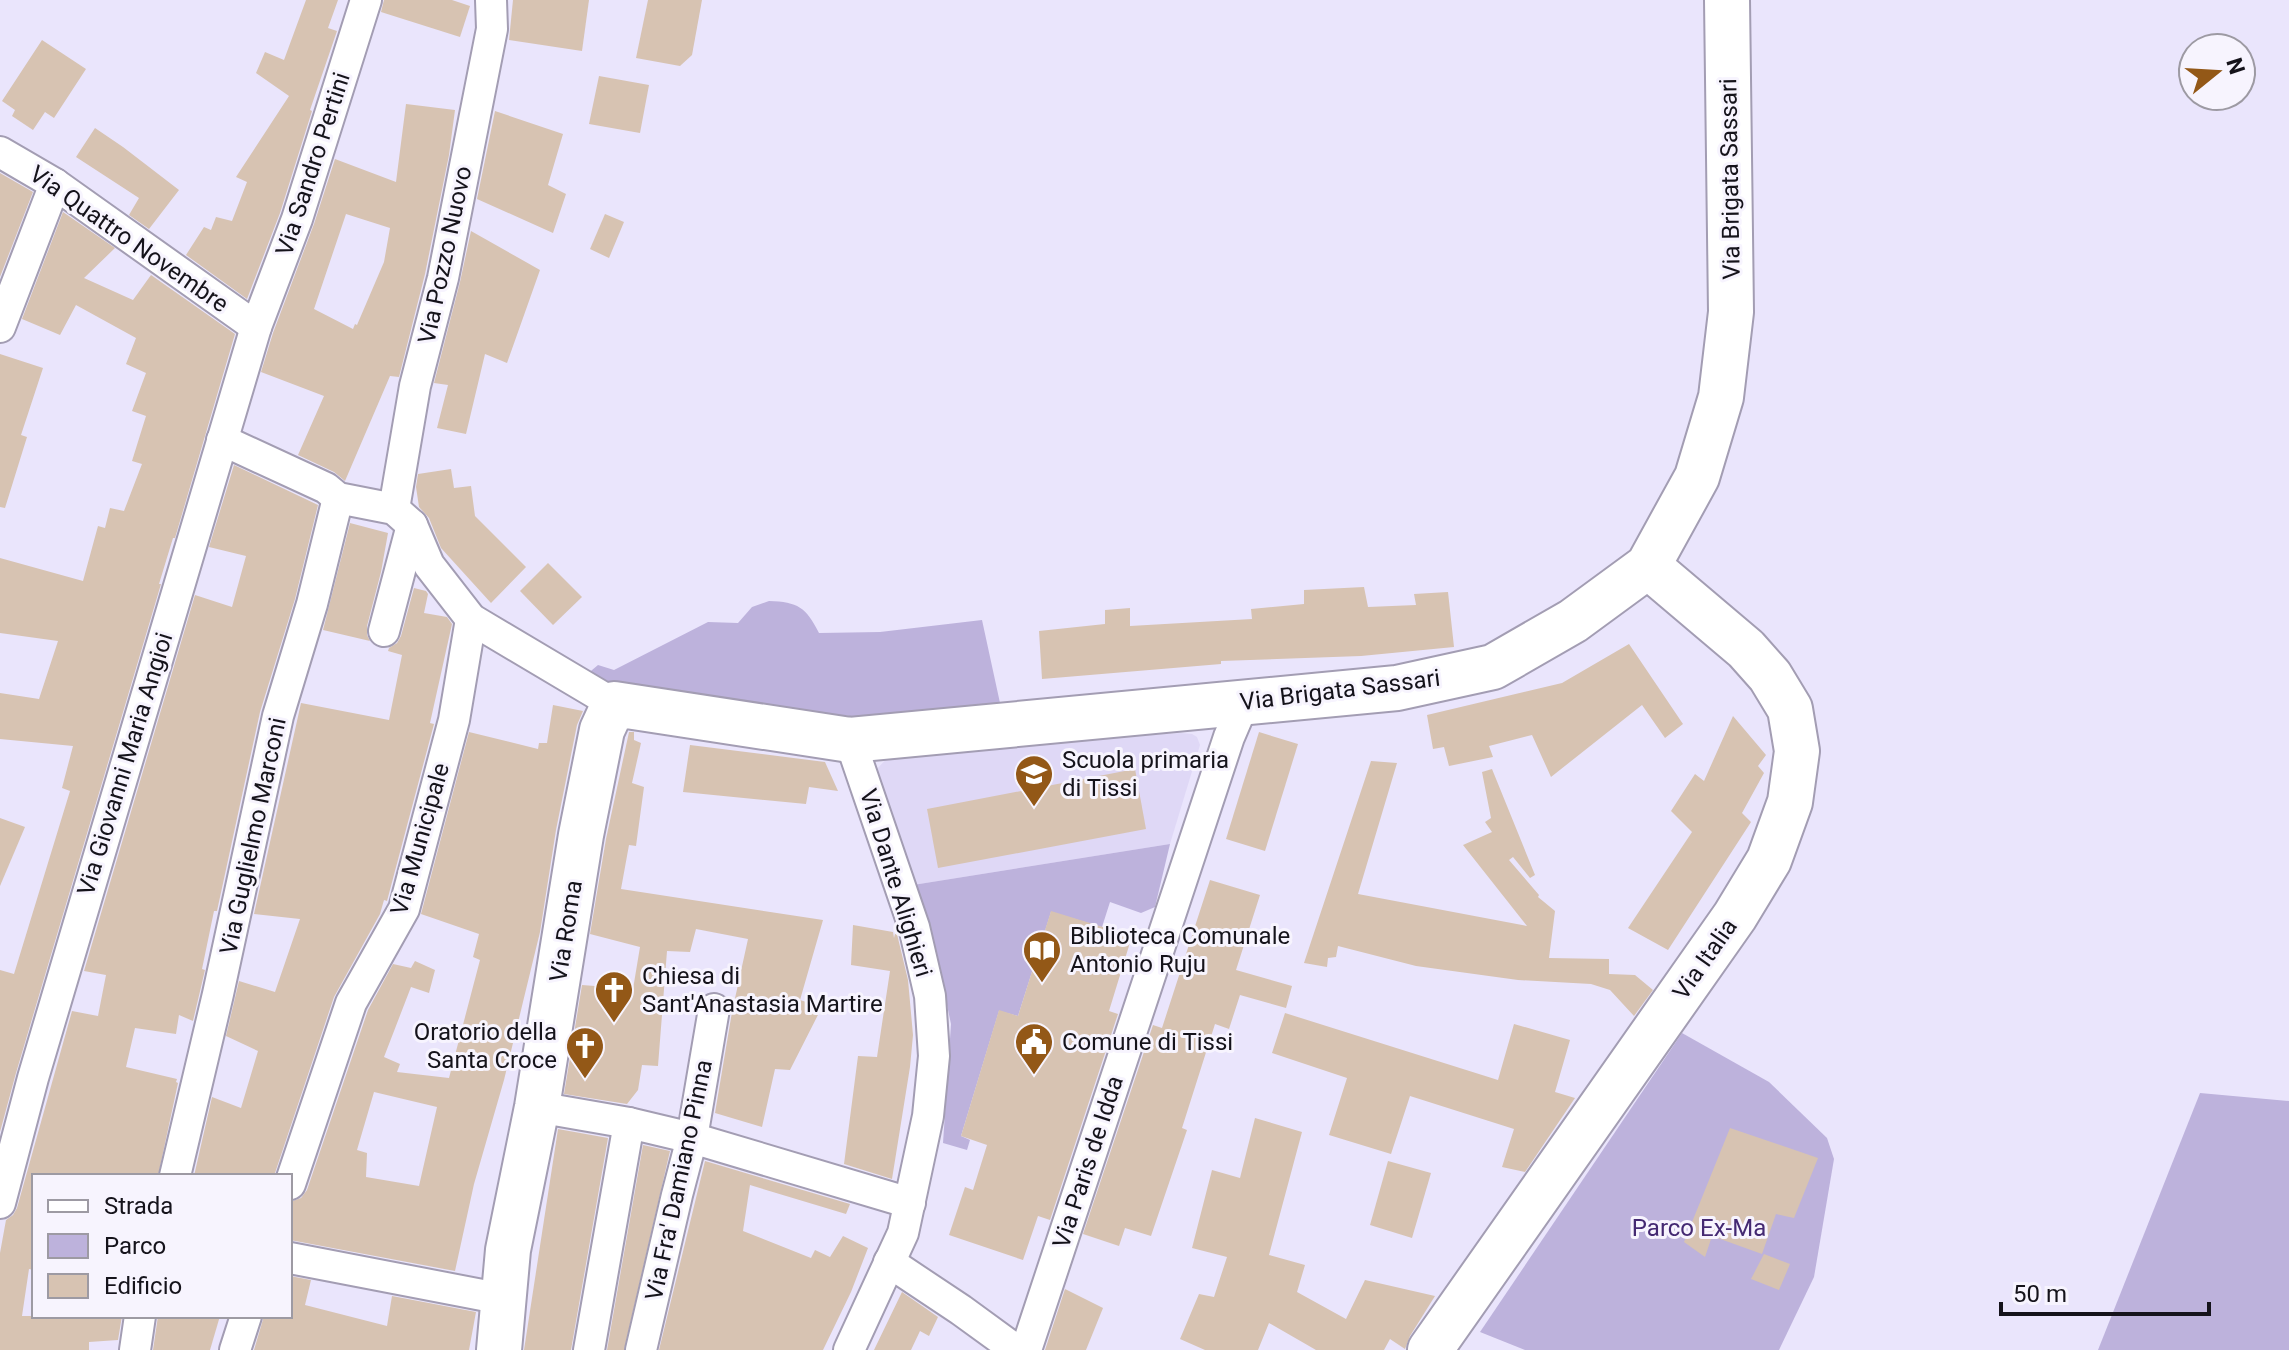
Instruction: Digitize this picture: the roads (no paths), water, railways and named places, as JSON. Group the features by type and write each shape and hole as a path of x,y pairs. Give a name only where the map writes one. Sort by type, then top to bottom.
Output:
{"street":[{"name":"Via Sandro Pertini","path":"256,327 297,219 366,0"},
{"name":"Via Pozzo Nuovo","path":"384,631 403,517 415,386 443,278 492,29 491,0"},
{"name":"Via Brigata Sassari","path":"614,704 850,740 1397,688 1493,667 1573,621 1648,566 1697,477 1721,397 1731,312 1727,0"},
{"name":"Via Quattro Novembre","path":"0,152 55,184 256,327"},
{"path":"0,327 55,184"},
{"name":"Via Giovanni Maria Angioi","path":"0,1203 33,1078 256,327"},
{"path":"222,440 326,488 338,498 403,517 429,565 471,619 614,704"},
{"name":"Via Guglielmo Marconi","path":"175,1174 215,1009 278,716 312,604 338,498"},
{"name":"Via Italia","path":"1430,1350 1735,916 1769,860 1790,802 1797,751 1790,709 1770,676 1746,649 1648,566"},
{"name":"Via Municipale","path":"292,1178 351,1003 404,909 454,720 471,619"},
{"name":"Via Paris de Idda","path":"1026,1350 1229,737 1244,702"},
{"name":"Via Roma","path":"499,1350 508,1250 537,1107 584,820 602,730 614,704"},
{"name":"Via Dante Alighieri","path":"849,1350 903,1233 928,1116 934,1056 930,996 914,927 850,740"},
{"name":"Via Fra' Damiano Pinna","path":"641,1350 692,1138 714,1009"},
{"path":"537,1107 692,1138 910,1203"},
{"path":"589,1350 629,1123"},
{"path":"292,1258 503,1299"},
{"path":"889,1262 1016,1350"},
{"path":"135,1350 140,1318"},
{"path":"235,1350 245,1318"}],"place":[{"name":"Scuola primaria di Tissi","path":"1034,808"},
{"name":"Biblioteca Comunale Antonio Ruju","path":"1042,984"},
{"name":"Chiesa di Sant'Anastasia Martire","path":"614,1024"},
{"name":"Comune di Tissi","path":"1034,1076"},
{"name":"Oratorio della Santa Croce","path":"585,1080"}],"park label":[{"name":"Parco Ex-Ma","path":"1699,1228"}]}
